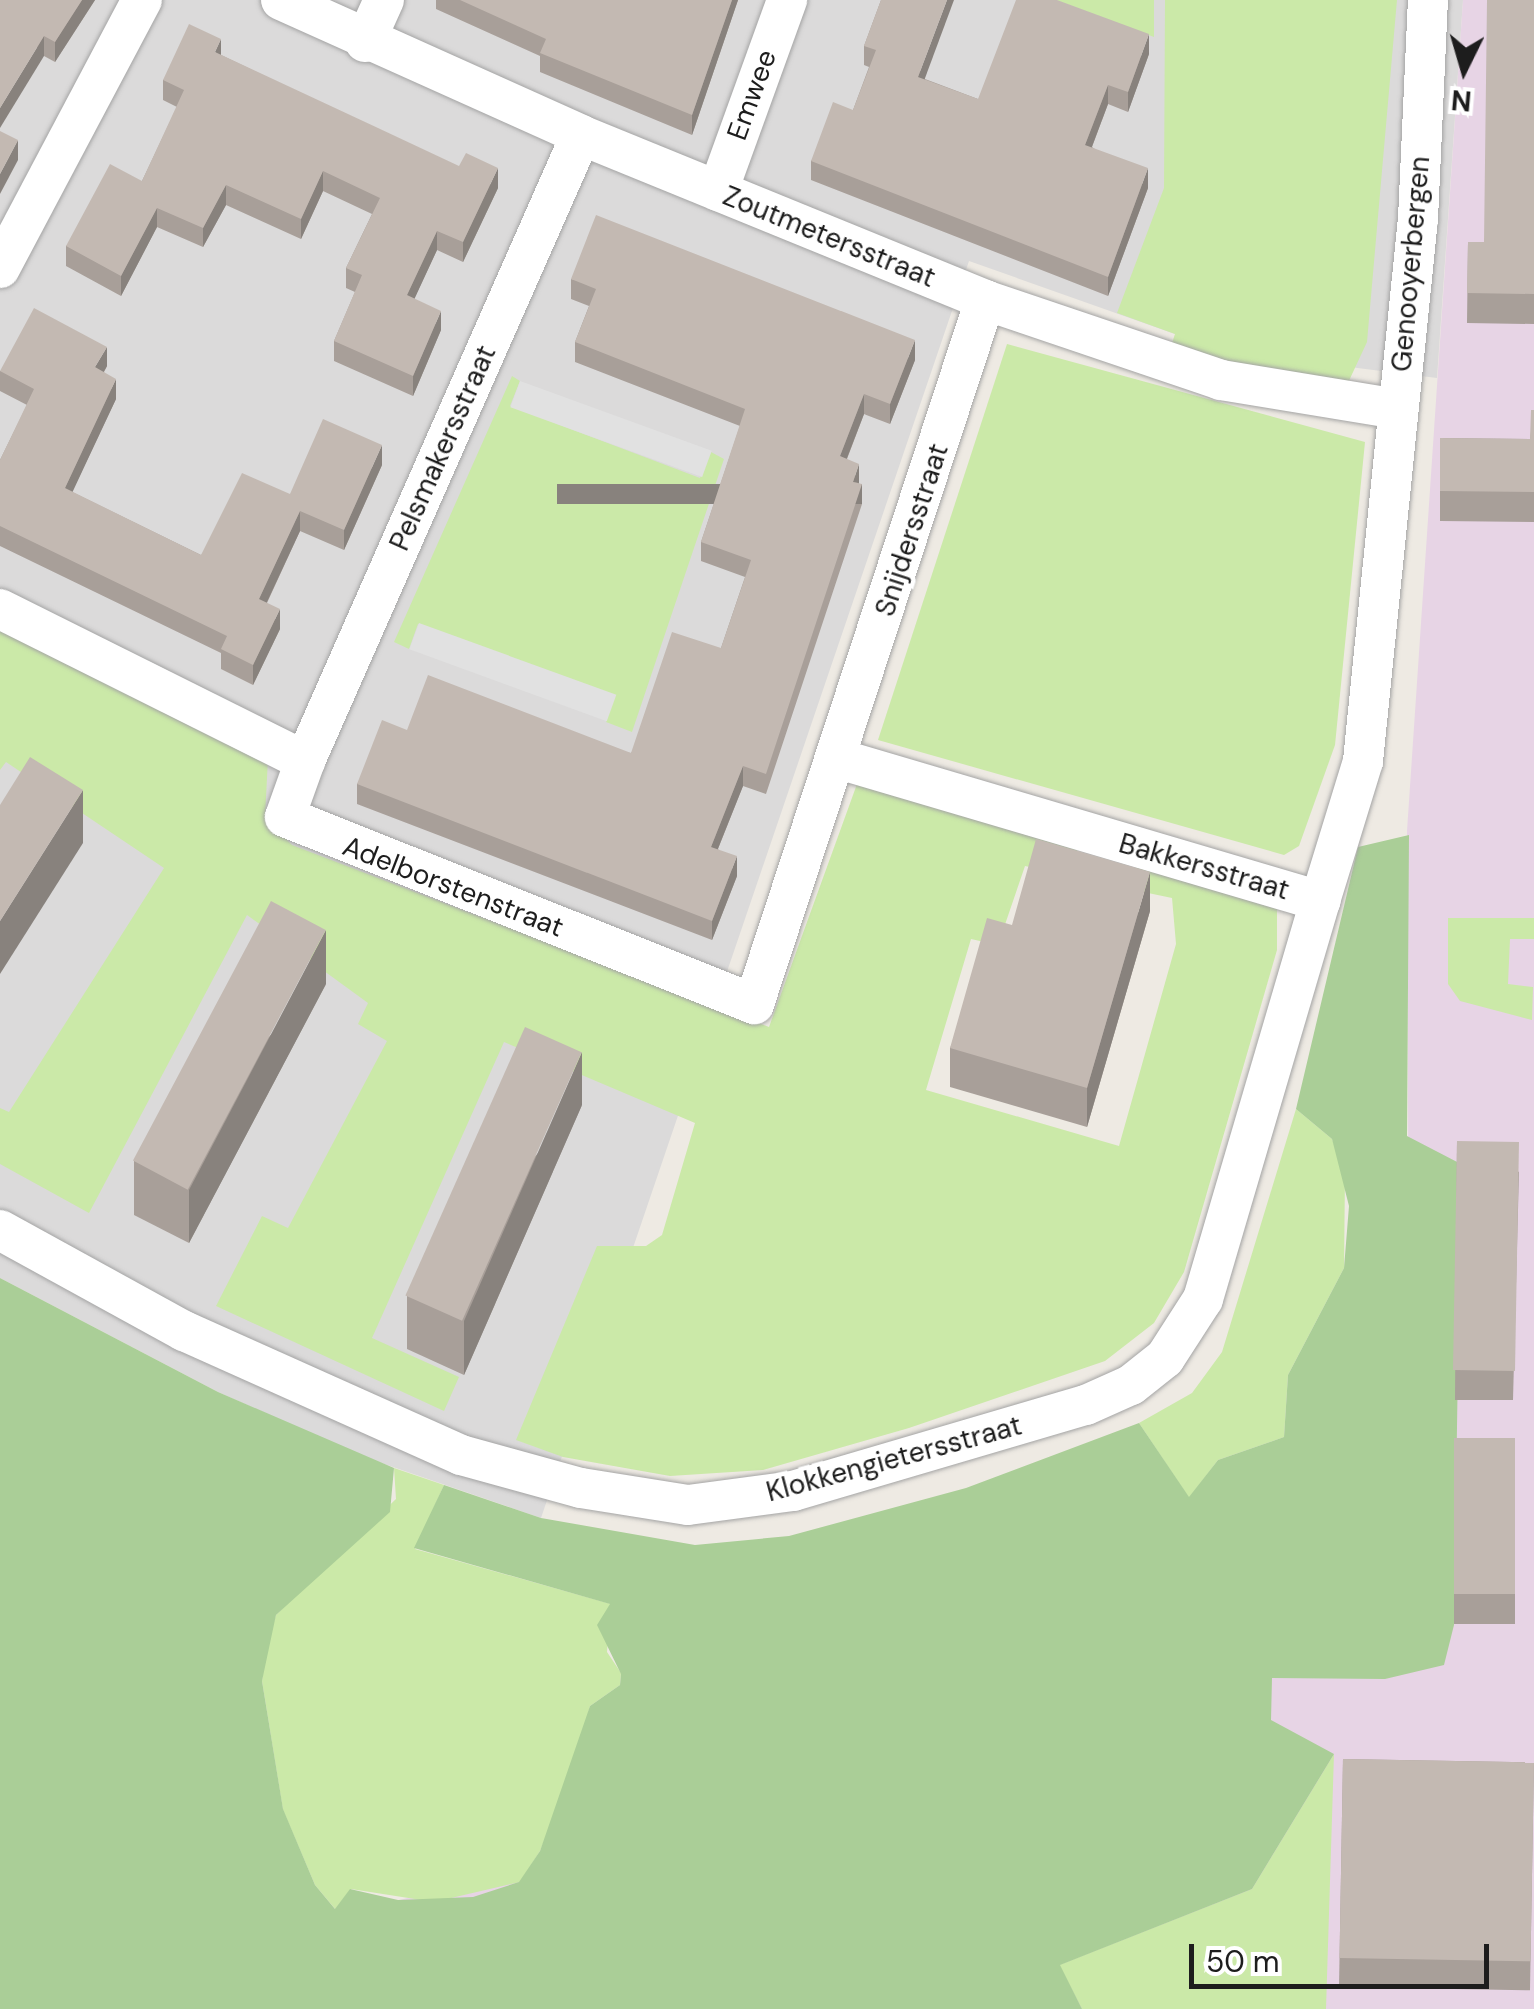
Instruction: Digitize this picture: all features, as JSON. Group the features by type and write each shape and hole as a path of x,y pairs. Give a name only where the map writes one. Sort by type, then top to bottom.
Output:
{"street":[{"path":"0,268 142,0"},
{"name":"Zoutmetersstraat","path":"281,0 364,42 581,135 985,300 1221,380 1398,409"},
{"path":"364,42 384,0"},
{"name":"Emwee","path":"718,191 787,0"},
{"name":"Genooyerbergen","path":"1398,409 1418,219 1428,0"},
{"name":"Pelsmakersstraat","path":"305,761 581,135"},
{"name":"Snijdersstraat","path":"839,759 985,300"},
{"name":"Bakkersstraat","path":"839,759 1320,901 1363,761 1398,409"},
{"path":"0,609 305,761"},
{"name":"Adelborstenstraat","path":"305,761 284,817 754,1004 839,759"},
{"name":"Klokkengietersstraat","path":"0,1230 184,1331 461,1455 581,1488 688,1505 793,1492 1086,1406 1131,1385 1165,1358 1202,1300 1320,901"}],"shaded area":[{"path":"0,0 1463,0 1437,378 1223,351 969,261 541,1518 364,1457 218,1392 0,1278"},
{"path":"1463,0 1534,0 1534,2009 0,2009 1410,1625 1407,831"},
{"path":"520,381 712,451 702,477 510,407"},
{"path":"419,623 616,695 607,721 409,649"}],"green space":[{"path":"1056,0 1154,0 1154,37"},
{"path":"1165,0 1397,0 1367,342 1347,385 1170,349 1175,334 1117,313 1164,188"},
{"path":"1007,344 1365,442 1335,745 1299,846 1284,855 878,740"},
{"path":"512,376 520,381 510,406 700,478 711,452 724,459 632,732 606,722 615,696 418,624 409,649 394,642"},
{"path":"0,628 268,758 265,818 292,845 769,1027 857,784 1077,850 1066,875 1025,866 998,945 971,939 926,1090 1119,1146 1176,944 1172,898 1129,889 1136,867 1277,909 1277,950 1184,1272 1154,1323 1105,1361 909,1428 763,1470 670,1476 563,1457 516,1440 597,1246 646,1246 662,1235 695,1123 504,1042 372,1338 459,1377 444,1411 216,1306 262,1216 288,1228 387,1041 358,1024 368,1003 247,915 89,1213 0,1164 0,1108 9,1112 164,868 6,762 0,770"},
{"path":"1409,835 1407,1136 1461,1164 1454,1625 1444,1665 1385,1679 1272,1678 1271,1720 1334,1754 1252,1889 1060,1965 1082,2009 0,2009 0,1278 218,1392 394,1468 390,1512 276,1615 262,1681 283,1809 315,1885 335,1909 350,1889 398,1900 473,1897 519,1882 540,1851 590,1706 620,1685 621,1674 597,1625 610,1604 414,1548 444,1485 541,1518 695,1545 789,1536 966,1488 1139,1423 1189,1497 1218,1460 1284,1437 1288,1375 1344,1268 1349,1206 1332,1139 1296,1109 1358,847"},
{"path":"1448,918 1534,918 1534,939 1510,939 1508,984 1533,987 1532,1020 1460,1001 1448,984"},
{"path":"1296,1109 1332,1139 1345,1173 1344,1268 1288,1375 1284,1437 1218,1460 1189,1498 1139,1423 1192,1393 1222,1352"},
{"path":"394,1468 444,1485 415,1549 611,1604 607,1652 621,1673 620,1685 590,1706 573,1770 540,1851 520,1882 434,1902 351,1889 336,1910 315,1885 283,1810 262,1681 266,1648 276,1615 396,1499"},
{"path":"1334,1754 1326,2009 1082,2009 1059,1965 1252,1889"}],"building":[{"path":"0,0 82,0 55,42 44,36 0,108"},
{"path":"460,0 732,0 692,115 540,53 546,39"},
{"path":"881,0 947,0 918,77 978,99 1016,0 1057,0 1149,34 1128,92 1108,85 1085,145 1148,168 1108,277 811,161 833,102 853,110 876,50 864,46"},
{"path":"1487,0 1534,0 1534,294 1467,293 1468,242 1484,242"},
{"path":"189,24 221,39 215,52 459,166 466,153 498,168 463,242 437,231 407,295 441,311 413,376 334,341 362,275 346,268 380,198 323,171 301,219 226,185 203,228 157,208 121,276 66,246 110,164 142,181 184,90 163,80"},
{"path":"0,131 18,140 0,174"},
{"path":"596,215 915,340 890,404 864,394 840,456 859,464 853,482 862,484 766,774 743,766 711,847 737,856 712,921 357,784 382,720 407,730 428,675 631,753 672,632 721,648 751,560 701,542 745,409 575,342 596,289 571,279"},
{"path":"34,308 107,347 95,367 116,379 65,488 201,555 242,473 290,494 323,419 382,445 344,530 300,511 259,599 280,609 253,665 221,649 227,636 0,526 0,460 34,389 0,371"},
{"path":"1531,410 1534,492 1440,491 1440,438 1530,439"},
{"path":"30,757 83,790 0,921 0,805"},
{"path":"1036,839 1150,872 1087,1088 950,1048 987,918 1012,925"},
{"path":"271,901 326,930 188,1190 133,1161"},
{"path":"525,1027 582,1052 462,1321 405,1296"},
{"path":"1457,1141 1519,1142 1515,1371 1453,1370"},
{"path":"1454,1438 1515,1438 1515,1594 1454,1594"},
{"path":"1343,1759 1534,1762 1530,1961 1340,1958"}]}
